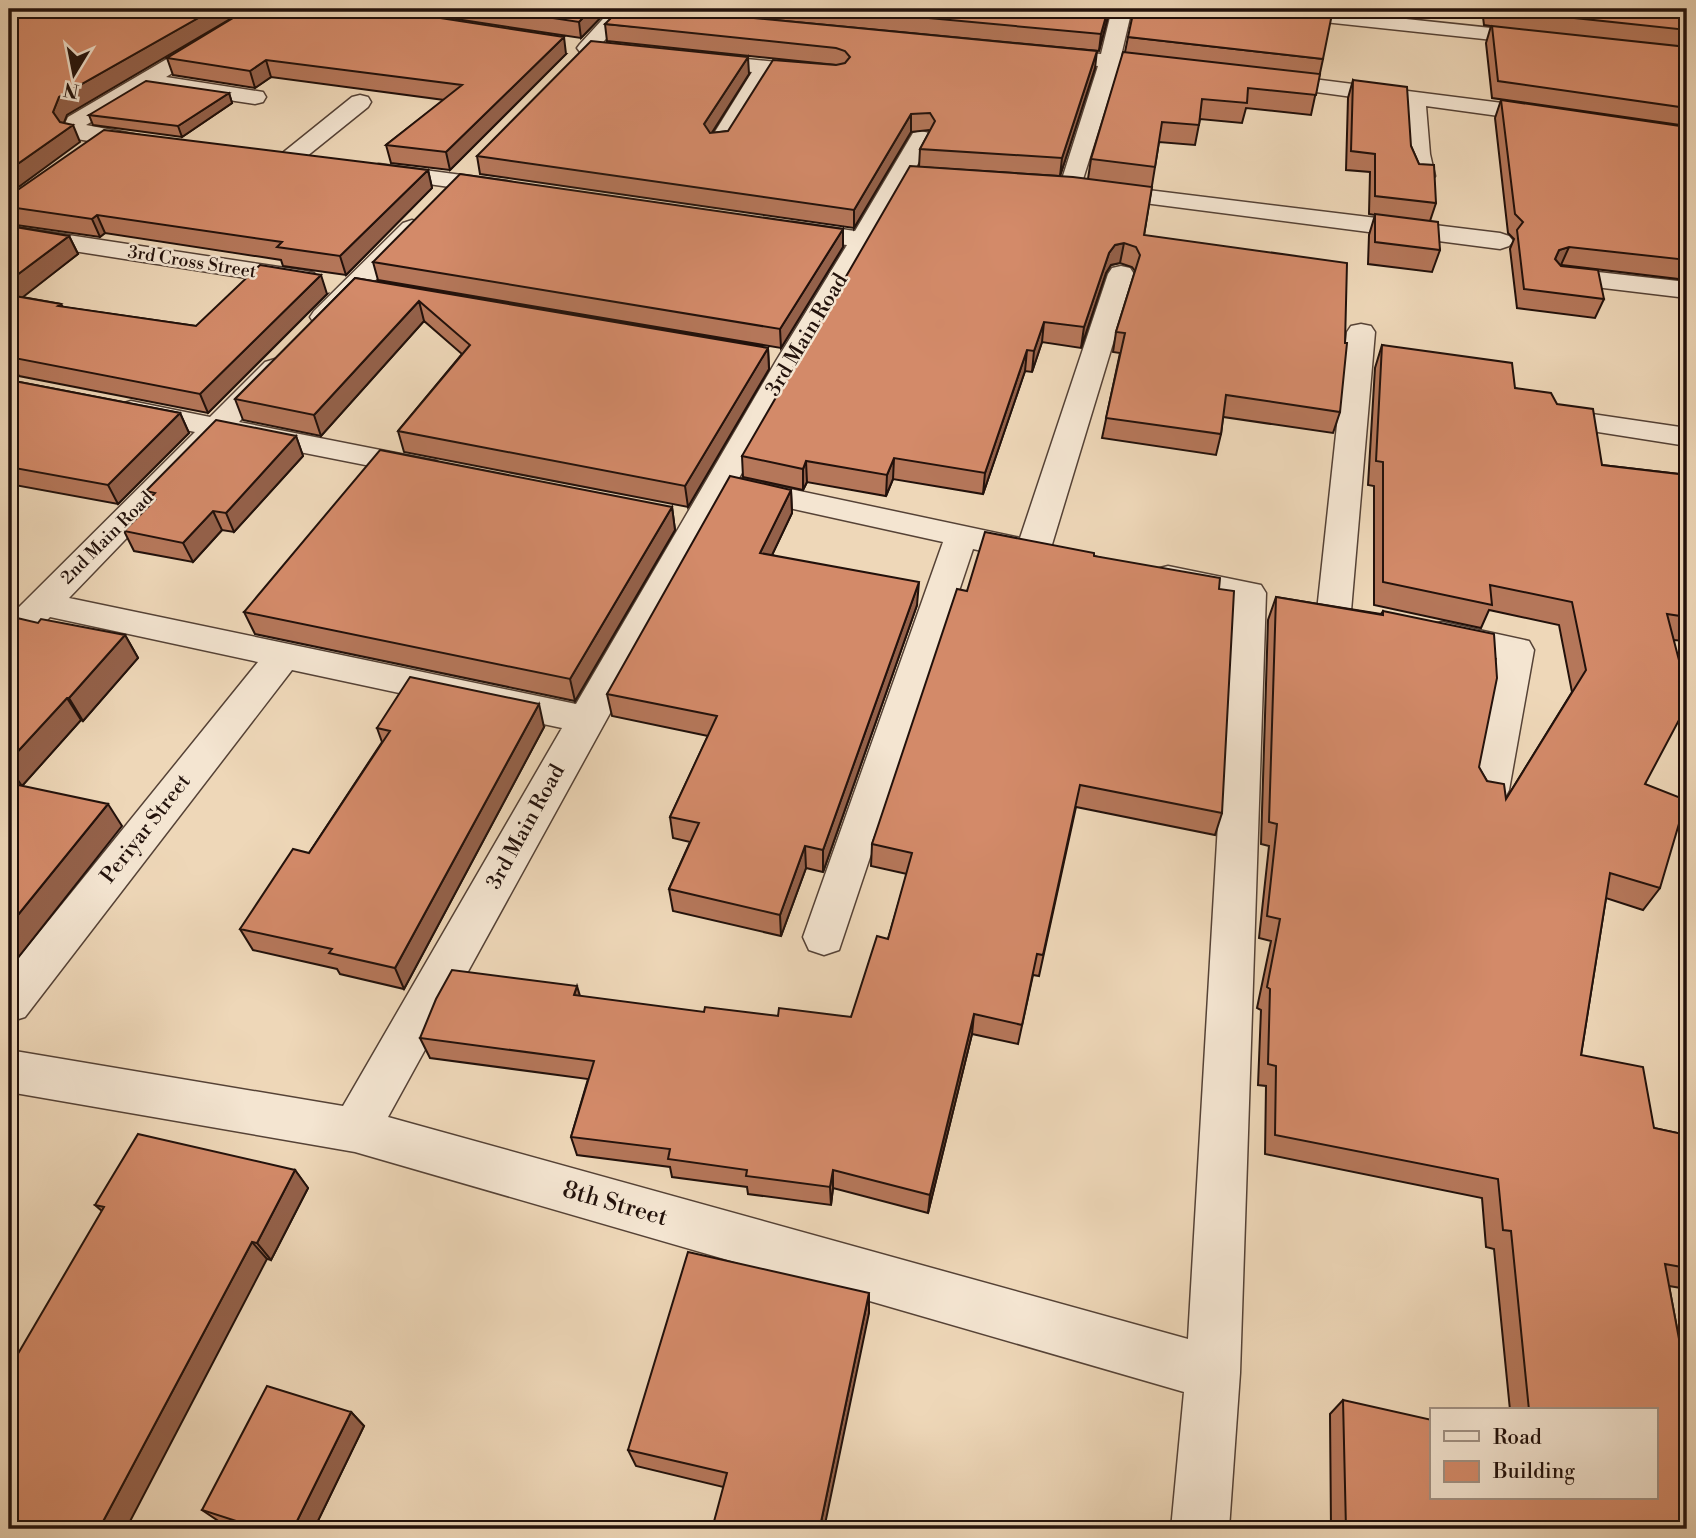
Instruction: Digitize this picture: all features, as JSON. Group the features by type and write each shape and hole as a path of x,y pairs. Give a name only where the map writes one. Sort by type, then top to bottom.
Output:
{"street":[{"path":"177,147 96,146 74,128 76,122 266,9"},
{"path":"1071,187 1110,61 1122,9"},
{"path":"1259,9 1564,41"},
{"path":"587,48 621,11 673,19"},
{"path":"565,55 587,48 614,51"},
{"path":"1028,53 1193,71"},
{"path":"682,59 836,74"},
{"path":"719,143 766,67"},
{"path":"1249,77 1565,119"},
{"path":"146,81 255,97"},
{"path":"1415,97 1418,154 1423,176"},
{"path":"360,102 274,158 341,166 452,188 541,193"},
{"name":"3rd Main Road","path":"355,1130 586,720 686,519 720,484 777,358 863,240 921,138"},
{"path":"900,175 979,180"},
{"path":"1005,182 1071,187 1500,241"},
{"path":"309,333 452,188"},
{"path":"769,226 863,240"},
{"name":"3rd Cross Street","path":"9,233 382,291"},
{"path":"1032,551 1121,274"},
{"path":"1562,276 1687,290"},
{"path":"1127,569 1347,614 1361,332"},
{"name":"2nd Main Road","path":"9,638 290,352"},
{"path":"100,404 458,474"},
{"path":"1558,418 1687,437"},
{"path":"720,484 961,537 1073,558"},
{"path":"824,937 961,537"},
{"path":"1200,1529 1277,599"},
{"path":"42,604 586,720"},
{"path":"1412,627 1516,650 1489,790"},
{"name":"Periyar Street","path":"9,1003 283,656"},
{"name":"8th Street","path":"9,1071 355,1130 1213,1373"}],"building":[{"path":"34,9 214,9 59,97 53,112 60,122 73,125 9,170 9,20"},
{"path":"248,9 382,9 564,37 446,152 386,145 462,85 266,60 250,71 167,58"},
{"path":"494,9 591,9 579,22"},
{"path":"620,9 660,9 1097,51 1062,158 920,149 935,121 930,113 911,114 854,210 477,156 591,41 748,57 704,124 710,133 728,131 773,60 836,65 845,63 850,57 845,51 836,48 605,24"},
{"path":"831,9 1108,9 1101,34"},
{"path":"1134,9 1333,9 1323,59 1128,37"},
{"path":"1490,9 1687,9 1687,30"},
{"path":"1492,26 1687,47 1687,108 1498,81"},
{"path":"1123,52 1320,74 1316,95 1248,88 1247,103 1202,99 1199,125 1162,122 1155,167 1091,159"},
{"path":"1353,80 1407,87 1411,146 1419,164 1434,165 1436,203 1375,196 1375,154 1351,151"},
{"path":"146,81 229,93 178,126 89,115"},
{"path":"1501,100 1687,127 1687,260 1569,247 1559,250 1555,259 1561,266 1598,270 1604,299 1524,289 1517,230 1523,222 1515,214"},
{"path":"104,130 428,170 340,256 277,247 282,242 97,215 92,219 9,207 9,196"},
{"path":"910,166 1073,177 1152,187 1144,235 1347,263 1347,343 1340,412 1226,395 1221,434 1106,418 1125,333 1116,332 1140,255 1136,247 1124,243 1115,245 1109,253 1084,327 1044,322 1034,351 1027,350 985,473 894,458 887,475 806,461 803,469 742,456"},
{"path":"460,174 843,229 780,329 373,262"},
{"path":"1375,214 1438,222 1440,250 1375,242"},
{"path":"9,226 69,236 9,281"},
{"path":"260,265 321,275 200,394 9,357 15,351 9,350 9,295 61,304 58,306 196,326"},
{"path":"355,278 768,348 685,486 398,431 470,345 419,301 314,415 235,399"},
{"path":"1382,345 1512,363 1515,388 1551,393 1557,404 1593,409 1602,465 1687,475 1687,558 1682,557 1687,577 1687,617 1667,614 1687,691 1687,705 1645,784 1686,800 1660,888 1610,873 1581,1055 1643,1067 1654,1128 1687,1135 1687,1268 1665,1264 1687,1371 1687,1529 1663,1523 1663,1529 1346,1529 1343,1400 1430,1420 1430,1500 1658,1500 1658,1408 1529,1408 1511,1231 1503,1230 1498,1179 1275,1135 1276,1066 1268,1064 1270,989 1267,987 1280,919 1267,916 1277,824 1269,822 1276,597 1383,615 1383,611 1494,634 1497,678 1479,767 1487,781 1504,784 1506,799 1586,670 1572,602 1490,585 1492,605 1383,582 1383,462 1376,461"},
{"path":"9,380 180,413 108,485 9,467"},
{"path":"216,420 296,436 226,513 213,511 183,543 124,531 155,500 149,499 155,493 146,491"},
{"path":"380,450 672,507 570,679 244,612"},
{"path":"730,476 791,490 760,553 919,582 823,850 805,846 780,915 669,889 699,823 670,817 717,716 607,694"},
{"path":"985,532 1094,553 1094,556 1220,578 1219,589 1234,591 1222,813 1080,785 1043,955 1037,954 1022,1025 974,1014 930,1195 833,1170 830,1187 746,1176 747,1170 668,1159 670,1149 571,1137 594,1061 420,1038 436,999 452,970 577,986 574,995 704,1012 705,1007 778,1016 779,1008 851,1017 877,936 888,939 912,853 872,844 957,589 967,591"},
{"path":"17,618 38,623 41,619 125,635 9,761 9,625"},
{"path":"410,677 539,704 395,968 329,953 332,949 240,929 293,849 309,853 390,731 377,728"},
{"path":"9,783 108,804 9,926"},
{"path":"138,1134 295,1170 257,1243 252,1242 99,1529 9,1529 9,1369 104,1207 95,1205"},
{"path":"688,1252 869,1293 821,1522 830,1525 829,1529 712,1529 727,1473 628,1450"},
{"path":"267,1386 351,1412 293,1529 261,1529 202,1510"}]}
